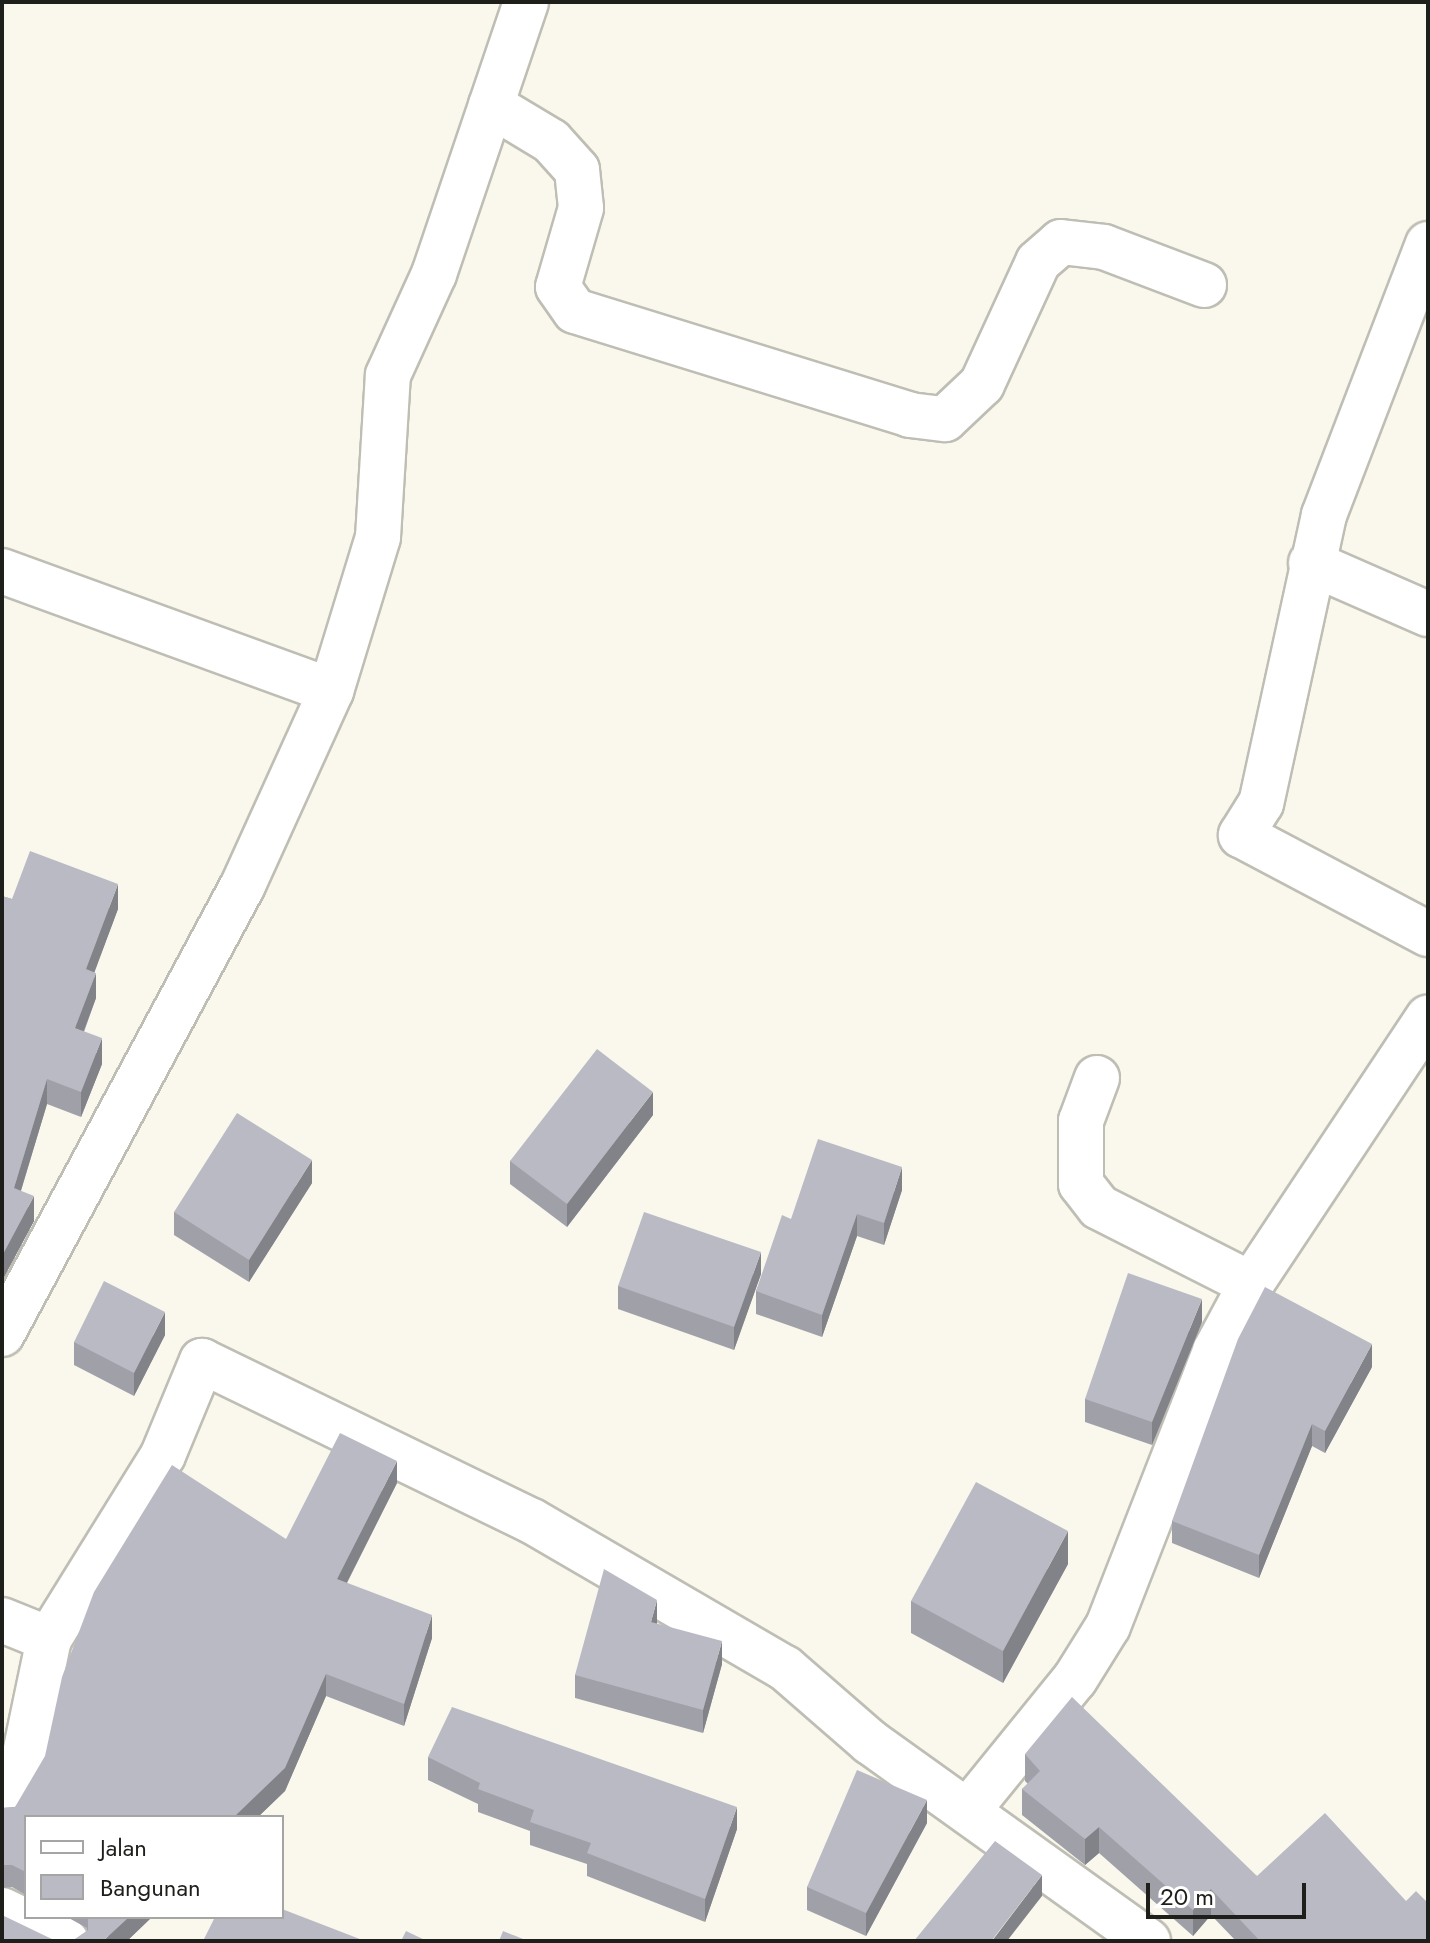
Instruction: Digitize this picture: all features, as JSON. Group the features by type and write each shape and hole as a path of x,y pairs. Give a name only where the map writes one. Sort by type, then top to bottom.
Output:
{"street":[{"path":"2,1334 243,885 331,691 378,537 388,375 434,274 526,2"},
{"path":"491,105 551,141 577,170 581,208 558,287 575,311 910,415 945,419 982,384 1038,262 1061,242 1104,247 1204,285"},
{"path":"1428,244 1350,435 1311,563 1264,791 1241,835 1428,934"},
{"path":"1311,563 1428,614"},
{"path":"2,571 331,691"},
{"path":"970,1808 1075,1679 1108,1626 1209,1365 1251,1284 1428,1018"},
{"path":"1097,1078 1081,1121 1081,1184 1099,1207 1251,1284"},
{"path":"2,1809 22,1768 49,1639 163,1455 202,1361 532,1521 785,1668 870,1742 970,1808 1148,1941"},
{"path":"2,1620 49,1639"},
{"path":"2,1910 66,1941"}],"building":[{"path":"30,851 118,884 86,969 96,973 75,1028 102,1038 81,1092 47,1079 14,1188 34,1196 2,1256 2,896 12,899"},
{"path":"597,1049 653,1092 567,1204 510,1161"},
{"path":"237,1113 312,1160 249,1260 174,1212"},
{"path":"818,1139 902,1167 884,1223 857,1214 822,1315 756,1291 782,1215 791,1219"},
{"path":"644,1212 761,1252 734,1327 618,1286"},
{"path":"1128,1273 1202,1299 1152,1422 1085,1399"},
{"path":"104,1281 165,1312 134,1373 74,1342"},
{"path":"1265,1287 1372,1344 1325,1431 1312,1424 1259,1555 1172,1521 1238,1339"},
{"path":"340,1433 397,1461 337,1579 432,1615 404,1704 326,1674 285,1768 236,1815 24,1815 24,1871 12,1865 2,1865 2,1808 15,1807 45,1756 62,1677 94,1592 172,1465 286,1539"},
{"path":"976,1482 1068,1531 1003,1651 911,1601"},
{"path":"604,1569 657,1600 651,1622 722,1641 703,1710 575,1675"},
{"path":"1072,1697 1257,1876 1325,1813 1406,1901 1416,1891 1428,1903 1428,1941 1260,1941 1211,1889 1193,1910 1099,1827 1085,1839 1022,1789 1040,1771 1025,1754"},
{"path":"452,1707 737,1807 705,1899 587,1853 591,1843 530,1822 534,1810 478,1789 480,1783 428,1757"},
{"path":"857,1770 927,1800 866,1913 807,1887"},
{"path":"995,1841 1042,1875 992,1940 995,1941 914,1941"},
{"path":"284,1910 365,1941 203,1941 214,1919 284,1919"},
{"path":"2,1915 56,1941 2,1941"},
{"path":"88,1919 127,1919 103,1941 72,1941 88,1930"},
{"path":"406,1931 427,1941 401,1941"},
{"path":"503,1931 528,1941 499,1941"}]}
